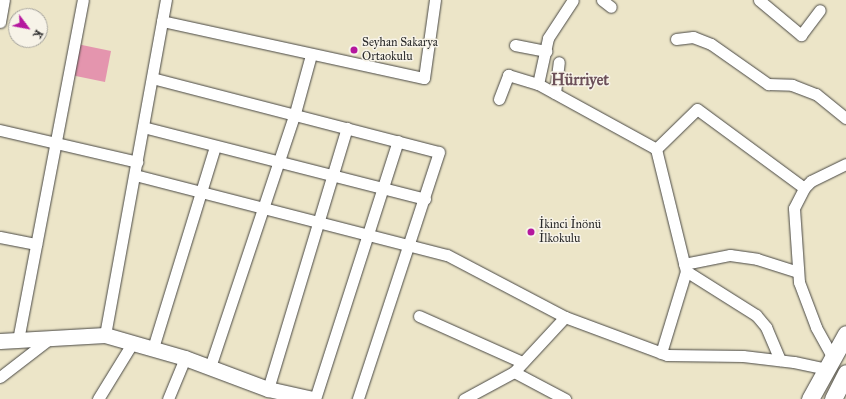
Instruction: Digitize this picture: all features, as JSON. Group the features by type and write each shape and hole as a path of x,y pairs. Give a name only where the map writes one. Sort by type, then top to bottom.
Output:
{"main road":[{"path":"810,399 846,334"},
{"path":"0,341 105,335 185,358 270,393 314,399"},
{"path":"833,399 846,373"}],"street":[{"path":"0,22 4,0"},
{"path":"18,340 54,143 83,0"},
{"path":"105,335 166,0"},
{"path":"162,21 311,55 424,78 434,0"},
{"path":"759,0 801,36 820,10"},
{"path":"538,84 548,38 570,1"},
{"path":"676,39 693,37 711,44 768,84 792,85 816,94 846,118"},
{"path":"515,45 546,50"},
{"path":"210,367 263,209 277,161 295,113 311,55"},
{"path":"555,93 559,62"},
{"path":"500,99 508,75 538,84 656,149 685,268 662,353"},
{"path":"152,78 295,113 440,152 358,399"},
{"path":"656,149 697,109 804,188"},
{"path":"143,127 424,199"},
{"path":"270,393 347,128"},
{"path":"0,130 137,162"},
{"path":"314,399 398,141"},
{"path":"153,348 215,146"},
{"path":"135,175 447,255 565,317 662,353 829,363 799,282 794,208 804,188 811,181 846,164"},
{"path":"0,237 36,244"},
{"path":"685,268 730,255 757,259 798,272"},
{"path":"685,268 756,315 766,327 780,360"},
{"path":"419,316 522,362"},
{"path":"464,399 514,372 565,317"},
{"path":"0,377 53,337"},
{"path":"98,399 133,342"},
{"path":"168,399 185,358"},
{"path":"514,372 565,399"}],"building":[{"path":"77,44 111,51 105,82 71,75"}],"place":[{"name":"Seyhan Sakarya Ortaokulu","path":"354,50"},
{"name":"İkinci İnönü İlkokulu","path":"531,232"}],"district":[{"name":"Hürriyet","path":"580,80"}]}
